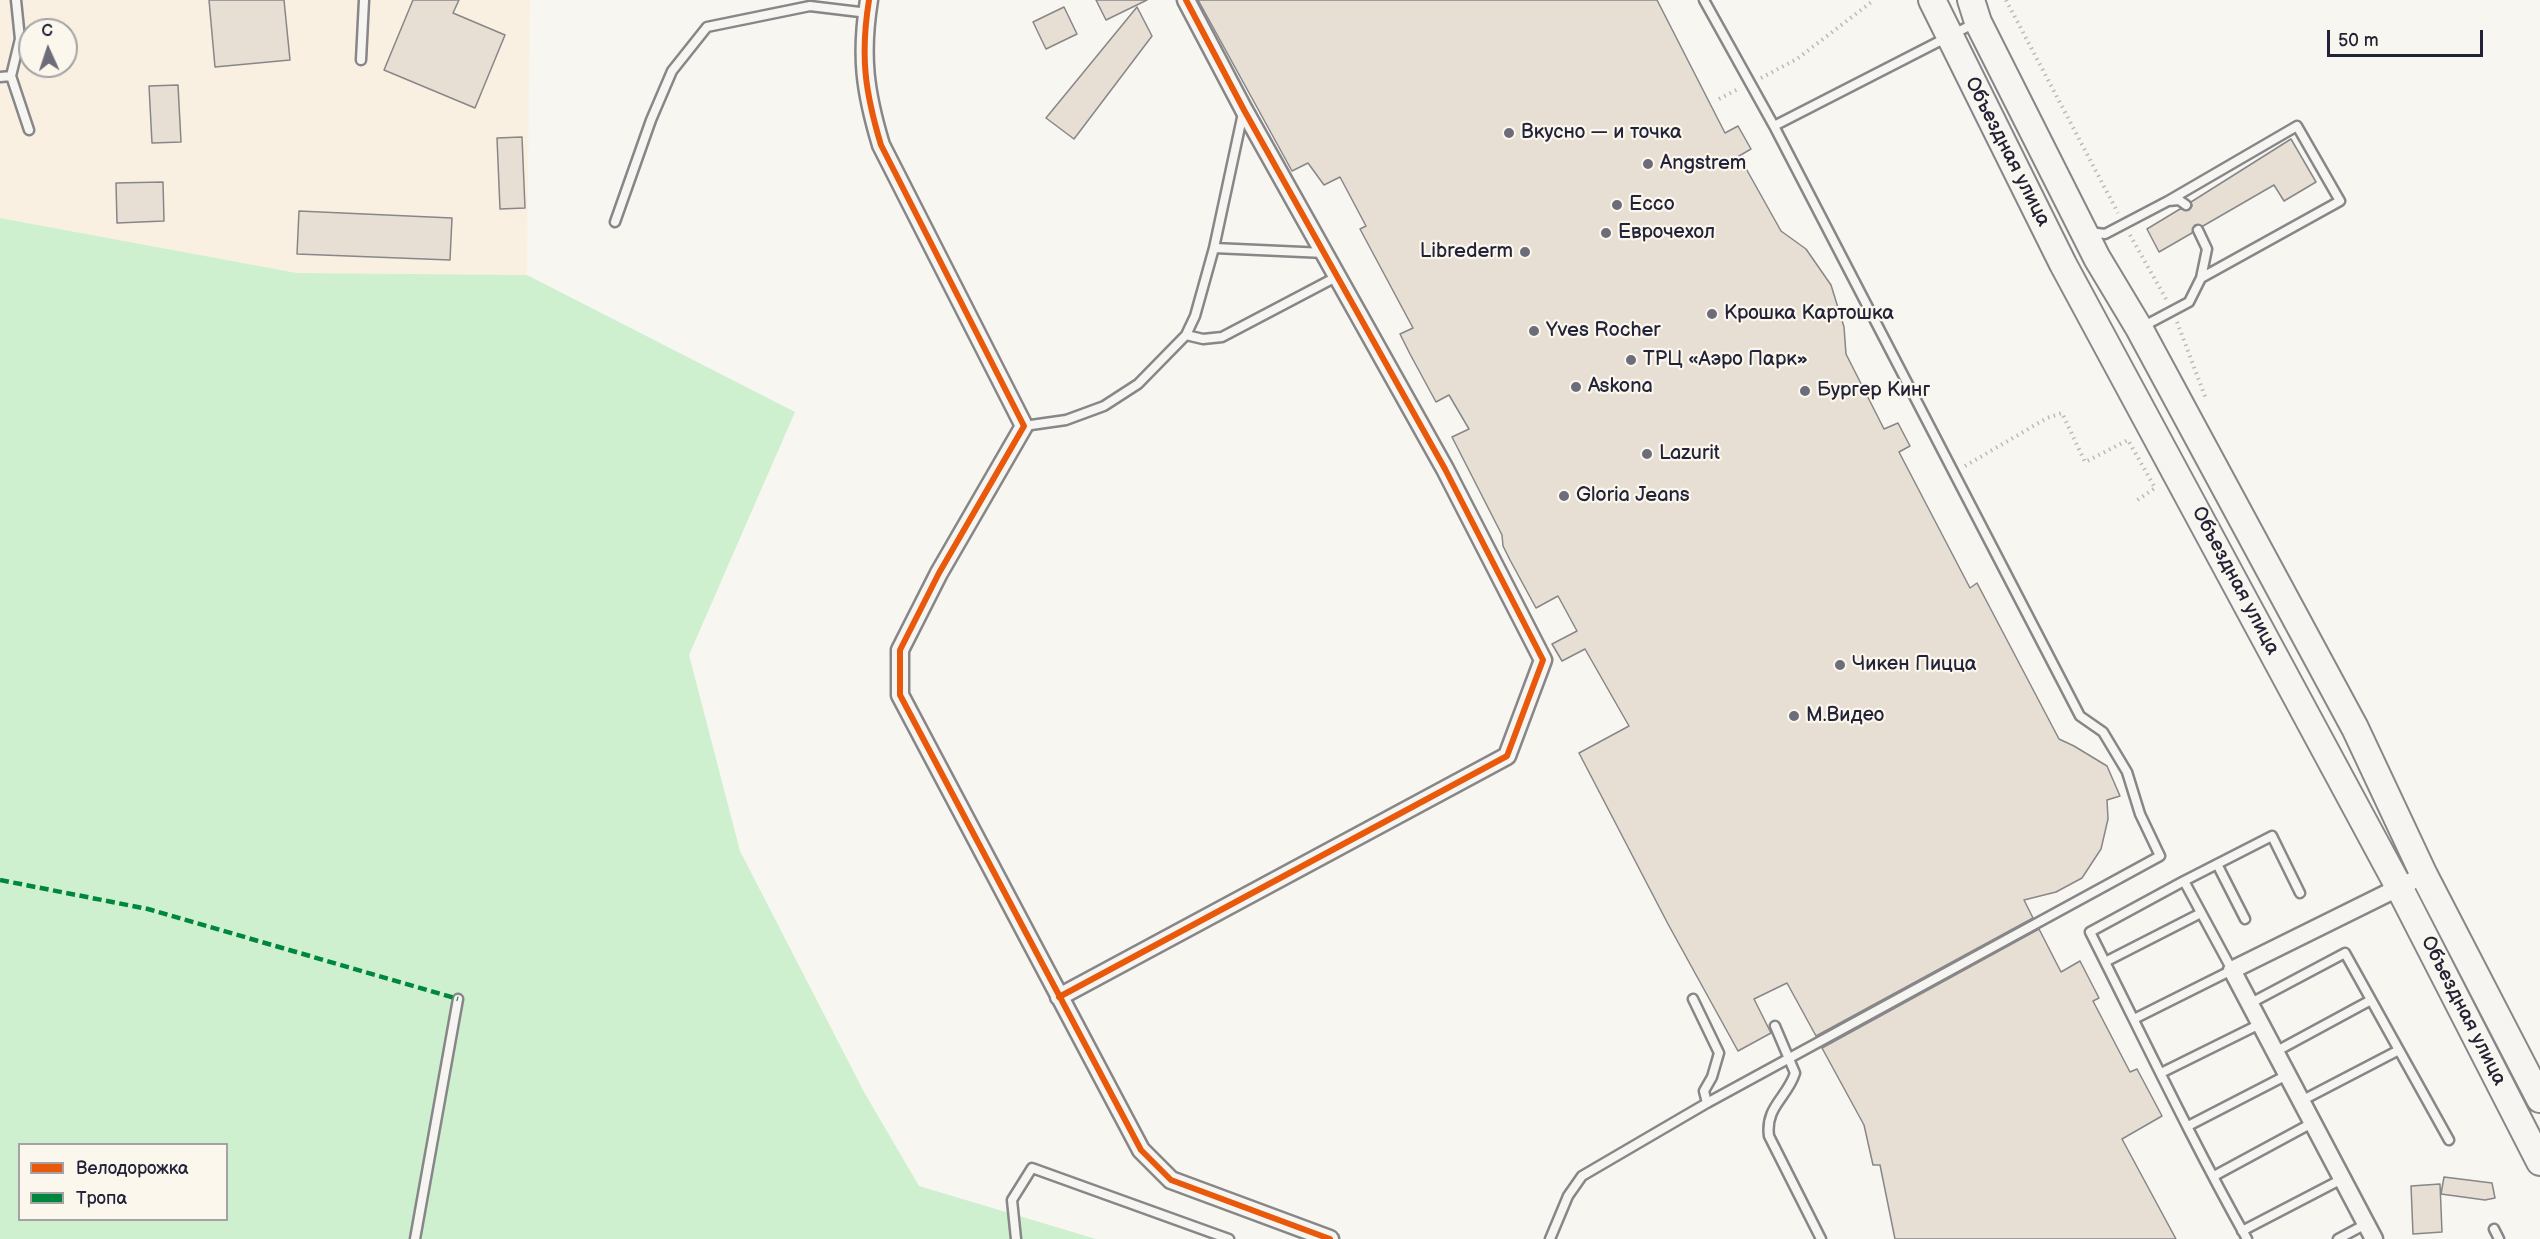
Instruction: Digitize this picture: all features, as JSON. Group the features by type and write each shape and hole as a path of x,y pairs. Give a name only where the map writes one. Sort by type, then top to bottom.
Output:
{"main road":[{"name":"Объездная улица","path":"1932,0 2063,264 2399,886 2540,1162"},
{"name":"Объездная улица","path":"1975,11 2084,231 2139,328 2355,728 2424,875 2540,1099"}],"street":[{"path":"1059,997 1507,756 1543,660 1445,469 1244,110 1186,0"},
{"path":"868,6 863,68 869,106 881,146 1024,426 939,573 900,650 900,695 1141,1150 1171,1180 1330,1239"},
{"path":"2370,1232 2232,970 2424,875"}],"lane":[{"path":"16,0 20,39 11,76 29,130"},
{"path":"361,60 364,0"},
{"path":"1550,1239 1568,1196 1582,1176 1707,1102 2160,856 2140,814 2127,772 2103,732 2080,716 1774,126 1704,0"},
{"path":"615,222 651,120 672,70 707,27 810,6 868,6"},
{"path":"1774,126 1949,35 1975,11"},
{"path":"0,76 11,76"},
{"path":"1024,426 1066,420 1104,406 1138,384 1186,335 1196,316 1214,248 1244,110"},
{"path":"2084,231 2105,234 2168,201 2297,126 2340,201 2201,278"},
{"path":"2168,201 2179,200 2186,205"},
{"path":"2139,328 2189,302 2201,278 2206,249 2198,230"},
{"path":"1214,248 1325,253"},
{"path":"1186,335 1203,339 1222,337 1338,276"},
{"path":"2300,893 2272,836 2090,932 2245,1235 2342,1179"},
{"path":"2217,864 2245,919"},
{"path":"2134,1019 2232,970 2184,881"},
{"path":"2105,962 2201,913"},
{"path":"2249,1004 2346,953 2449,1140"},
{"path":"416,1239 425,1177 458,999"},
{"path":"1693,999 1719,1053 1712,1077 1704,1091 1707,1102"},
{"path":"2275,1052 2371,1000"},
{"path":"2161,1073 2260,1024"},
{"path":"1774,1026 1795,1073 1791,1084 1772,1111 1768,1123 1769,1136 1821,1239"},
{"path":"2301,1101 2399,1050"},
{"path":"2188,1126 2287,1075"},
{"path":"2214,1176 2312,1123"},
{"path":"1016,1239 1012,1200 1032,1168 1229,1239"},
{"path":"2494,1229 2499,1239"},
{"path":"2338,1239 2370,1232"}],"path":[{"path":"1719,99 1797,59 1874,0"},
{"path":"1953,472 2048,418 2062,413 2085,462 2128,440 2155,488 2136,501"}],"shaded area":[{"path":"0,0 530,0 527,275 297,273 0,218"}],"green space":[{"path":"0,218 297,273 527,275 795,412 689,655 740,851 864,1092 919,1186 1096,1239 0,1239"}],"building":[{"path":"209,0 284,0 290,60 215,67"},
{"path":"413,0 459,0 453,13 505,35 475,108 384,70"},
{"path":"1096,0 1147,0 1106,20"},
{"name":"ТРЦ «Аэро Парк»","path":"1198,0 1657,0 1725,133 1738,126 1751,149 1739,156 1781,231 1806,249 1831,285 1844,327 1846,354 1884,429 1898,423 1910,446 1899,452 1970,588 1977,583 2059,739 2107,766 2120,796 2107,800 2108,819 2101,849 2082,878 2056,892 2024,900 2033,918 1816,1036 1787,983 1754,999 1771,1033 1738,1051 1668,924 1579,753 1629,726 1585,649 1562,661 1552,644 1577,631 1558,596 1536,608 1510,560 1503,546 1502,535 1452,437 1469,429 1449,395 1436,402 1410,354 1400,334 1413,328 1360,229 1366,226 1340,177 1324,185 1308,163 1292,171"},
{"path":"1064,7 1077,34 1046,49 1033,22"},
{"path":"1137,7 1152,36 1074,139 1046,118"},
{"path":"178,85 181,142 152,143 149,86"},
{"path":"522,137 525,208 500,209 497,138"},
{"path":"2291,139 2316,182 2284,201 2274,185 2203,226 2195,225 2192,233 2159,252 2147,229 2180,209 2189,210 2192,206 2191,202"},
{"path":"163,182 164,221 117,223 116,183"},
{"path":"299,211 452,218 450,260 297,254"},
{"path":"2039,929 2061,972 2080,961 2099,998 2093,1001 2130,1072 2137,1069 2162,1116 2122,1139 2176,1239 1895,1239 1880,1165 1873,1165 1864,1125 1822,1048"},
{"path":"2444,1177 2492,1183 2495,1198 2485,1200 2441,1194"},
{"path":"2440,1184 2442,1232 2413,1234 2411,1186"}],"marked path":[{"path":"0,880 148,909 458,999"}],"cycle path":[{"path":"869,0 865,39 866,74 871,108 881,145 1024,426 939,573 900,650 900,695 1141,1150 1171,1180 1330,1239"},
{"path":"1059,997 1507,756 1543,660 1445,469 1244,110 1186,0"}],"place":[{"name":"Вкусно — и точка","path":"1509,133"},
{"name":"Angstrem","path":"1648,164"},
{"name":"Ecco","path":"1617,205"},
{"name":"Еврочехол","path":"1606,233"},
{"name":"Librederm","path":"1525,252"},
{"name":"Крошка Картошка","path":"1712,314"},
{"name":"Yves Rocher","path":"1534,331"},
{"name":"ТРЦ «Аэро Парк»","path":"1631,360"},
{"name":"Askona","path":"1576,387"},
{"name":"Бургер Кинг","path":"1805,391"},
{"name":"Lazurit","path":"1647,454"},
{"name":"Gloria Jeans","path":"1564,496"},
{"name":"Чикен Пицца","path":"1840,665"},
{"name":"М.Видео","path":"1794,716"}]}
